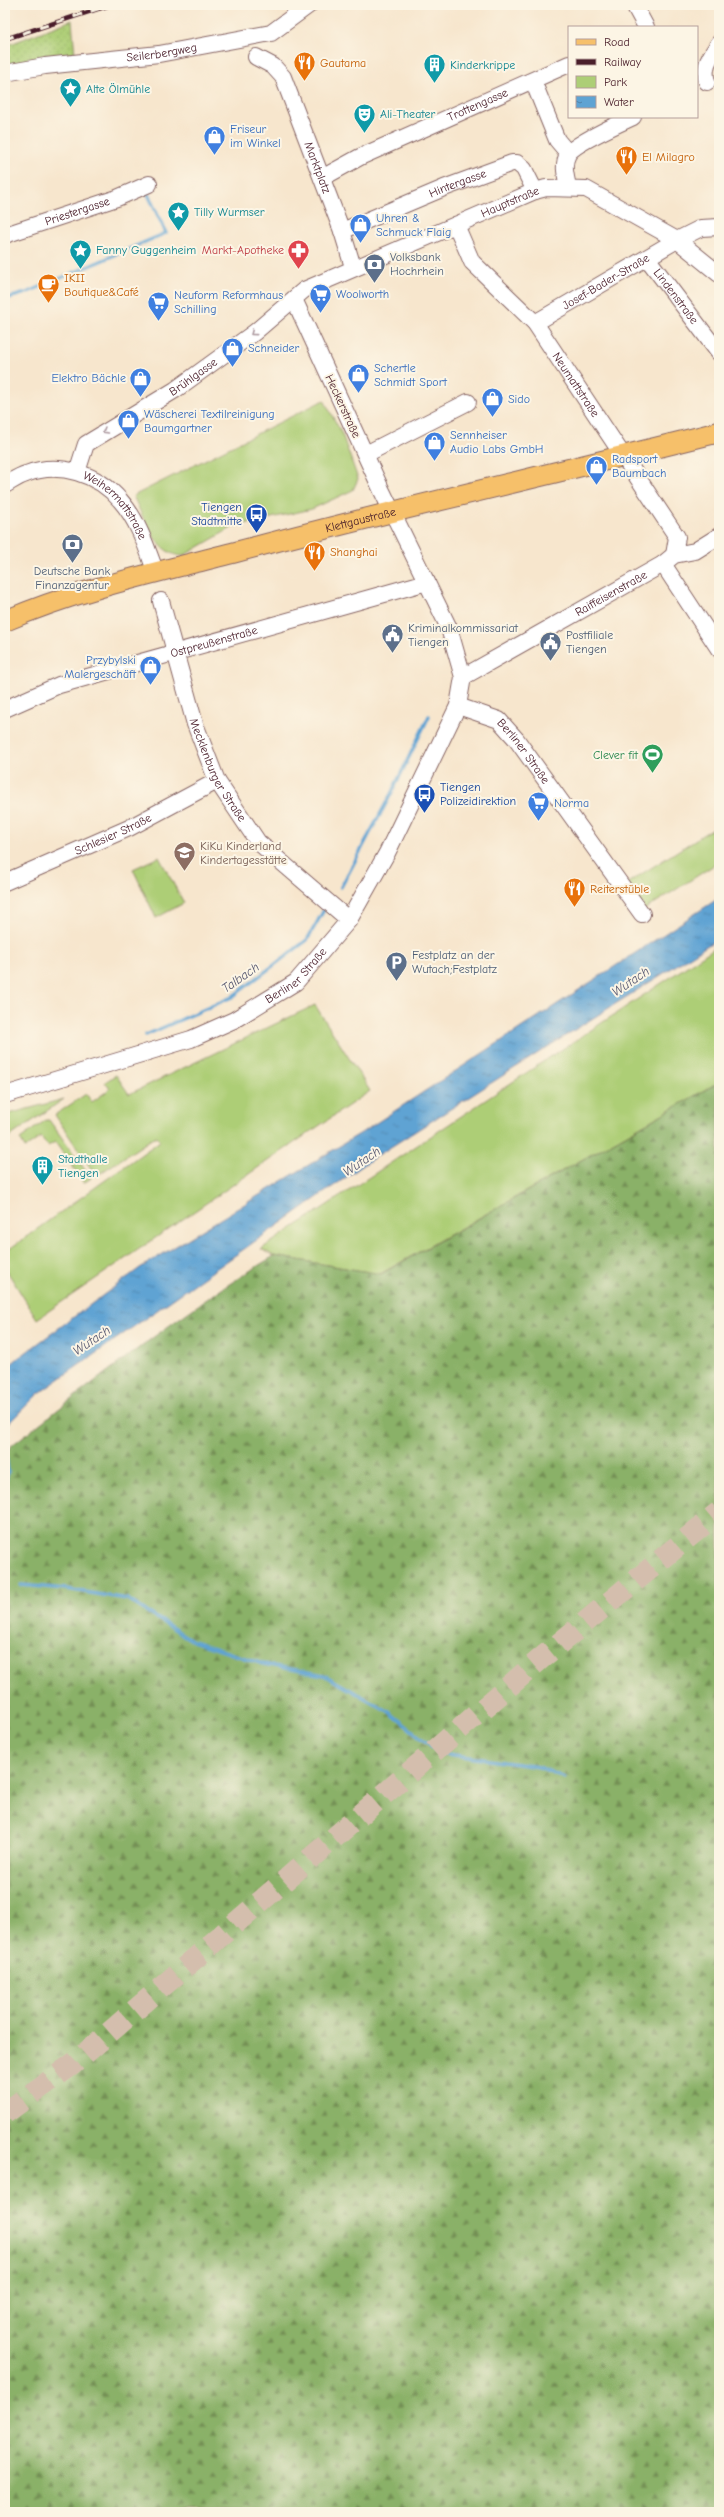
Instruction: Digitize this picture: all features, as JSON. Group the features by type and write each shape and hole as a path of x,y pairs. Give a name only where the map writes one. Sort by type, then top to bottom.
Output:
{"main road":[{"name":"Klettgaustraße","path":"5,620 31,610 156,573 393,512 719,432"}],"street":[{"name":"Seilerbergweg","path":"5,73 45,66 159,54 271,33 309,5"},
{"path":"634,5 645,26"},
{"path":"708,83 705,76 707,62 719,43"},
{"name":"Marktplatz","path":"256,57 273,66 283,77 342,231 353,267"},
{"name":"Trottengasse","path":"322,178 360,157 568,64"},
{"path":"533,81 557,140 568,153"},
{"path":"568,188 564,166 568,153 581,143 631,118"},
{"name":"Hintergasse","path":"342,231 444,188 512,163 517,162 524,169 535,191"},
{"name":"Priestergasse","path":"5,235 117,198 149,184"},
{"name":"Hauptstraße","path":"294,299 304,290 353,267 535,191 568,188 586,189 677,240 719,274"},
{"name":"Neumattstraße","path":"456,225 472,262 535,323 622,457 677,537 669,560"},
{"name":"Josef-Bader-Straße","path":"535,323 677,240 701,228 719,227"},
{"name":"Lindenstraße","path":"647,258 719,353"},
{"name":"Brühlgasse","path":"86,444 175,390 255,332 294,299"},
{"name":"Heckerstraße","path":"294,299 393,512"},
{"path":"366,454 468,402"},
{"name":"Weihermattstraße","path":"86,444 77,472 89,476 120,499 134,520 156,573"},
{"path":"5,485 26,474 49,469 77,472"},
{"name":"Berliner Straße","path":"5,1095 191,1039 234,1020 296,982 349,920 387,853 458,706 464,678 449,628 393,512"},
{"name":"Raiffeisenstraße","path":"464,678 669,560 695,550 719,536"},
{"path":"669,560 719,649"},
{"name":"Ostpreußenstraße","path":"5,709 59,685 427,582"},
{"name":"Mecklenburger Straße","path":"161,601 196,724 217,781 258,842 349,920"},
{"name":"Berliner Straße","path":"458,706 499,720 516,739 642,914"},
{"name":"Schlesier Straße","path":"5,882 130,828 217,781"}],"green space":[{"path":"72,20 75,55 5,65 5,46"},
{"path":"324,400 342,434 358,479 353,490 312,509 235,526 183,556 174,554 165,549 158,542 146,524 133,496"},
{"path":"715,827 719,833 719,862 644,910 626,884"},
{"path":"159,857 184,903 156,918 133,869"},
{"path":"719,945 719,1082 380,1274 274,1256 261,1249"},
{"path":"315,1005 370,1091 37,1319 5,1268 5,1252 160,1141 156,1136 96,1176 55,1115 86,1094 92,1102 110,1089 105,1082 116,1075 129,1094"},
{"path":"719,1082 719,2512 5,2512 5,1454 12,1445 140,1347 206,1300 274,1256 381,1274"},
{"path":"64,1099 5,1140 5,1115"},
{"path":"46,1120 49,1120 91,1178 84,1183 55,1142 48,1146 41,1137 25,1148 20,1139"}],"water":[{"name":"Wutach","path":"719,898 719,938 375,1157 38,1394 5,1427 5,1369 17,1359 140,1268 361,1133"}],"waterway":[{"path":"5,299 26,293 166,233 147,192"},
{"name":"Talbach","path":"341,887 391,794 429,716"},
{"name":"Talbach","path":"146,1035 232,997 307,940 324,910"},
{"path":"5,1451 8,1472 5,1482"},
{"path":"21,1585 66,1589 127,1599 193,1641 263,1664 324,1675 388,1711 440,1753 539,1767 565,1778"}],"tunnel":[{"path":"5,2113 73,2064 544,1656 719,1512"}],"railway":[{"path":"5,39 110,5"}],"place":[{"name":"Gautama","path":"304,82"},
{"name":"Kinderkrippe","path":"435,84"},
{"name":"Alte Ölmühle","path":"70,108"},
{"name":"Ali-Theater","path":"364,134"},
{"name":"Friseur im Winkel","path":"215,156"},
{"name":"El Milagro","path":"626,176"},
{"name":"Tilly Wurmser","path":"178,232"},
{"name":"Uhren & Schmuck Flaig","path":"360,244"},
{"name":"Fanny Guggenheim","path":"81,270"},
{"name":"Markt-Apotheke","path":"299,270"},
{"name":"Volksbank Hochrhein","path":"375,284"},
{"name":"IKII Boutique&Café","path":"49,304"},
{"name":"Woolworth","path":"320,314"},
{"name":"Neuform Reformhaus Schilling","path":"158,322"},
{"name":"Schneider","path":"233,368"},
{"name":"Schertle Schmidt Sport","path":"359,394"},
{"name":"Elektro Bächle","path":"141,398"},
{"name":"Sido","path":"493,418"},
{"name":"Wäscherei Textilreinigung Baumgartner","path":"129,440"},
{"name":"Sennheiser Audio Labs GmbH","path":"435,462"},
{"name":"Radsport Baumbach","path":"597,486"},
{"name":"Tiengen Stadtmitte","path":"257,534"},
{"name":"Deutsche Bank Finanzagentur","path":"72,564"},
{"name":"Shanghai","path":"314,572"},
{"name":"Kriminalkommissariat Tiengen","path":"392,654"},
{"name":"Postfiliale Tiengen","path":"550,662"},
{"name":"Przybylski Malergeschäft","path":"151,686"},
{"name":"Clever fit","path":"653,774"},
{"name":"Tiengen Polizeidirektion","path":"424,814"},
{"name":"Norma","path":"538,822"},
{"name":"KiKu Kinderland Kindertagesstätte","path":"184,872"},
{"name":"Reiterstüble","path":"575,908"},
{"name":"Festplatz an der Wutach;Festplatz","path":"396,982"},
{"name":"Stadthalle Tiengen","path":"42,1186"}]}
